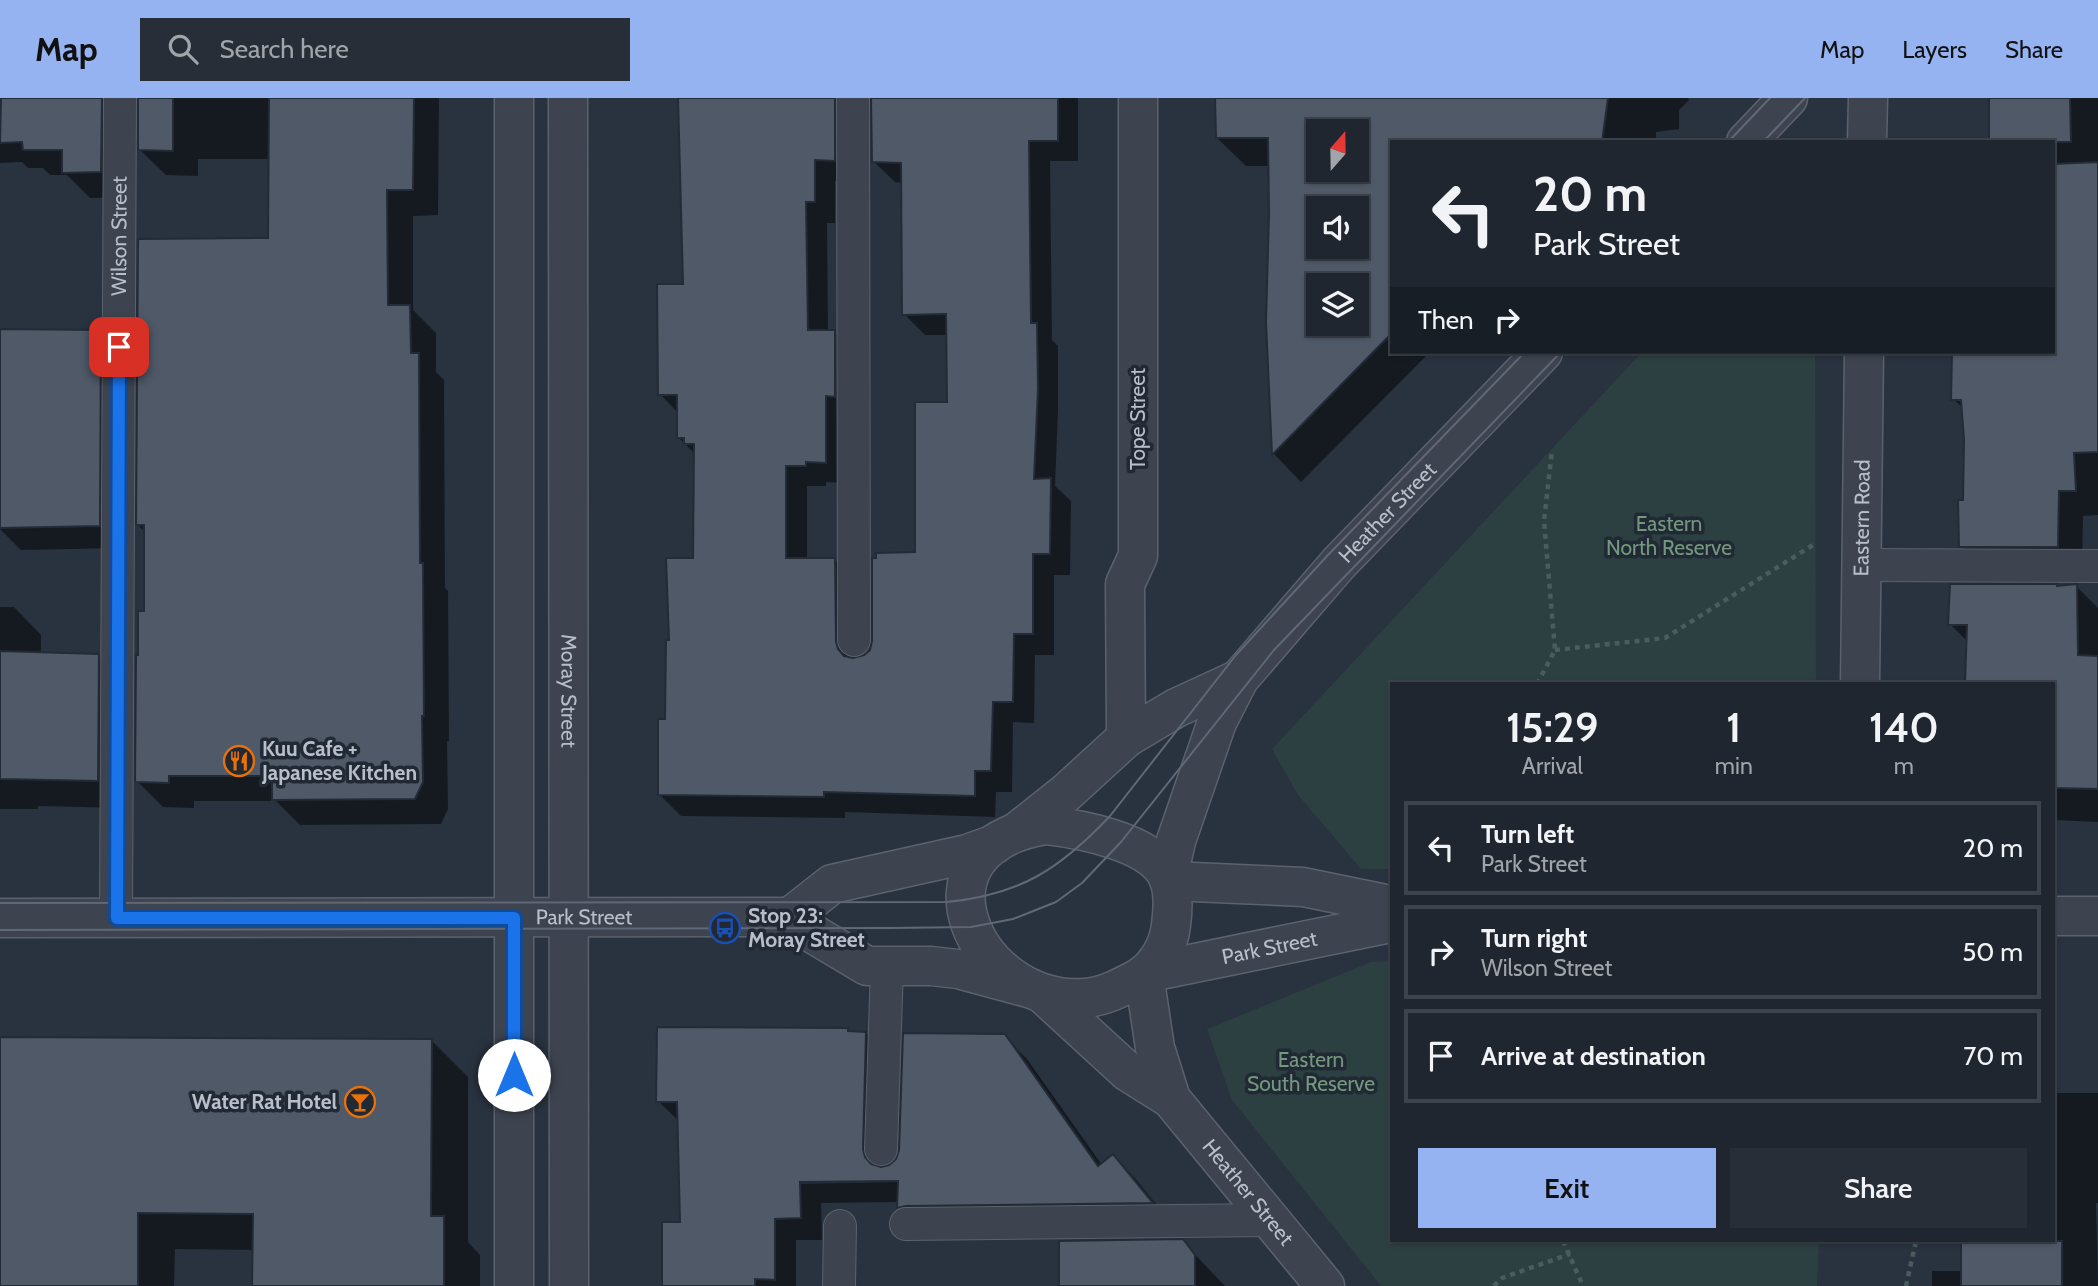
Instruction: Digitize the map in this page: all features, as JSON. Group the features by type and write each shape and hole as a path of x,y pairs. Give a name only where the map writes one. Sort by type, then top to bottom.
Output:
{"street":[{"path":"513,1286 514,98"},
{"name":"Moray Street","path":"568,98 569,1286"},
{"name":"Tope Street","path":"1126,738 1125,583 1138,556 1138,98"},
{"path":"1748,140 1788,98"},
{"path":"1867,140 1868,98"},
{"name":"Heather Street","path":"1169,879 1188,806 1217,722 1240,679 1338,565 1541,354"},
{"name":"Eastern Road","path":"1860,682 1864,354"},
{"name":"Heather Street","path":"1005,839 1067,792 1126,738 1176,709 1240,679"},
{"path":"1046,825 1094,833 1121,842 1159,865 1169,879 1173,914 1162,952 1145,974 1106,994 1075,998 1038,992 958,969 867,966 790,917 832,884 967,854 1005,839 1046,825"},
{"path":"1005,839 979,858 967,875 964,896 967,910 975,935 988,956 1018,982 1038,992"},
{"path":"1169,879 1303,887 1390,905"},
{"path":"2055,916 2098,916"},
{"name":"Park Street","path":"0,918 790,917"},
{"name":"Park Street","path":"1145,974 1390,922"},
{"name":"Heather Street","path":"1145,974 1156,1048 1171,1099"},
{"name":"Heather Street","path":"1038,992 1128,1072 1171,1099 1325,1286"}],"lane":[{"name":"Wilson Street","path":"117,918 120,98"},
{"path":"853,98 854,639"},
{"path":"1862,565 2098,566"},
{"path":"881,1149 887,966"},
{"path":"906,1224 1271,1220"},
{"path":"839,1286 840,1226"}],"path":[{"path":"1538,682 1555,650 1544,520 1552,450"},
{"path":"1555,650 1665,638 1815,544"},
{"path":"1564,1242 1583,1286"},
{"path":"1906,1286 1916,1242"},
{"path":"1494,1286 1502,1278 1570,1254"}],"green space":[{"name":"Eastern North Reserve","path":"1640,354 1815,354 1816,682 1390,682 1390,869 1361,869 1298,795 1272,749"},
{"name":"Eastern South Reserve","path":"1390,961 1390,1242 1819,1242 1817,1286 1381,1286 1232,1100 1207,1029 1371,962"}],"building":[{"path":"1,98 102,98 101,172 62,173 62,150 23,150 22,142 0,143"},
{"path":"138,98 173,98 173,151 138,150"},
{"path":"269,98 414,98 413,190 387,190 388,305 410,305 411,353 419,353 424,716 423,782 415,799 272,800 272,776 169,776 169,783 135,782 138,611 144,611 144,525 136,525 138,239 268,238"},
{"path":"678,98 835,98 835,161 815,160 815,202 806,202 808,330 835,330 835,397 826,396 826,463 806,462 806,466 786,466 786,558 835,558 836,641 844,656 853,658 870,650 872,641 872,558 876,558 876,553 915,552 915,402 947,402 946,314 902,315 901,163 872,162 871,98 1058,98 1058,141 1029,141 1031,323 1037,323 1038,389 1034,479 1051,478 1050,554 1033,554 1033,634 1014,634 1013,702 993,702 991,771 975,771 975,796 824,792 824,797 658,795 658,719 665,719 666,640 669,640 666,558 693,558 694,444 684,444 684,438 677,438 677,395 658,395 657,284 683,284"},
{"path":"1215,98 1608,98 1602,140 1390,140 1390,335 1272,455 1266,322 1268,138 1216,138"},
{"path":"1989,98 2070,98 2071,142 1989,140"},
{"path":"2098,162 2098,452 2074,453 2076,491 2059,491 2058,547 1959,547 1958,500 1963,500 1964,440 1961,400 1951,400 1952,354 2055,354 2055,164"},
{"path":"0,329 101,330 100,526 0,528"},
{"path":"1950,584 2077,584 2078,655 2098,656 2098,789 2055,788 2055,682 1965,682 1967,625 1948,625"},
{"path":"0,651 99,654 98,781 0,779"},
{"path":"657,1027 848,1028 848,1031 866,1032 863,1149 871,1164 881,1167 896,1159 899,1150 903,1033 1005,1034 1098,1166 1113,1154 1153,1203 897,1208 898,1181 800,1182 801,1218 775,1219 775,1280 755,1279 755,1286 662,1286 662,1222 680,1222 677,1102 656,1102"},
{"path":"0,1037 432,1039 431,1216 444,1216 444,1286 252,1286 253,1214 138,1213 138,1286 0,1286"},
{"path":"1183,1239 1195,1255 1195,1286 1059,1286 1059,1241"},
{"path":"2062,1241 2062,1286 1961,1286 1961,1242"}],"tram line":[{"path":"1730,140 1770,98"},
{"path":"1765,140 1805,98"},
{"path":"0,903 947,902 996,893 1017,886 1056,865 1092,835 1110,816 1236,655 1328,555 1523,354"},
{"path":"0,930 891,928 971,927 1013,919 1056,902 1082,883 1121,842 1274,650 1559,354"}],"place":[{"name":"Kuu Cafe + Japanese Kitchen","path":"239,761"},
{"name":"Stop 23: Moray Street","path":"725,928"},
{"name":"Water Rat Hotel","path":"360,1102"}],"route":[{"path":"119,347 117,918 514,918 514,1075"}]}
